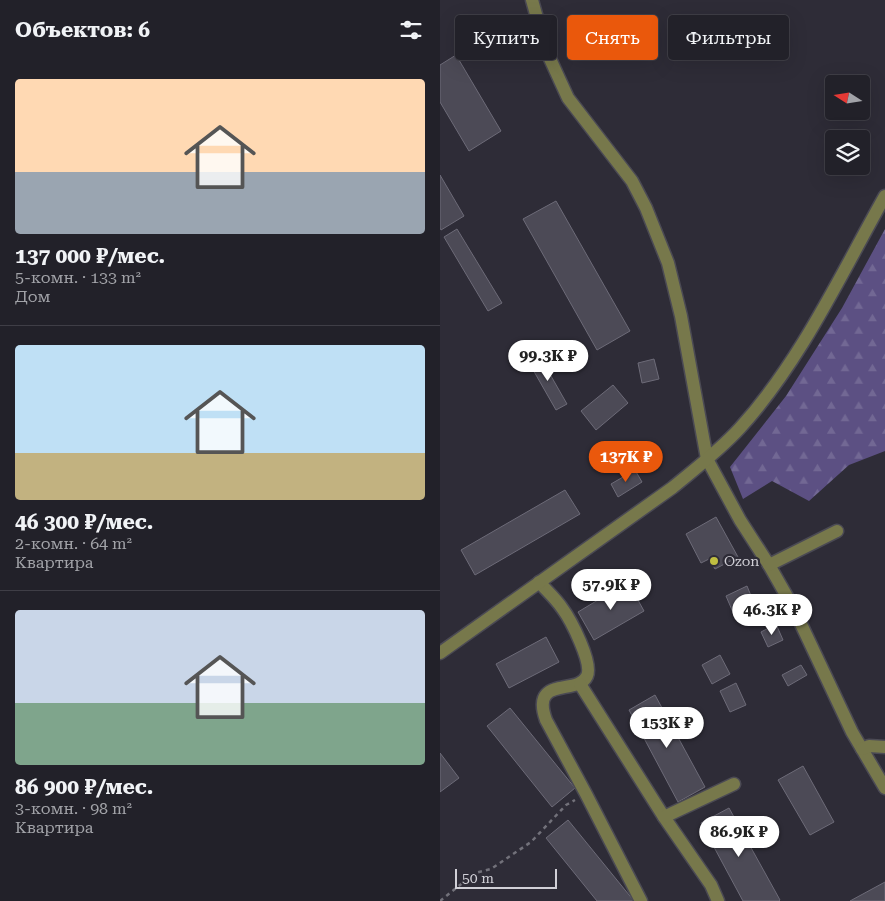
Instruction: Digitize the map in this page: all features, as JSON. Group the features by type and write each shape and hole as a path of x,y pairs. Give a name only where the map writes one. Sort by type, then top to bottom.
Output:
{"street":[{"path":"532,0 546,50 568,98 632,181 646,208 668,263 682,316 707,459 740,520 793,607 852,732 885,788"},
{"path":"440,653 672,488 740,429 768,395 803,342 885,196"},
{"path":"769,565 837,531"},
{"path":"540,582 563,608 585,654 589,667 587,677 580,684 555,688 547,694 543,702 542,711 641,901"},
{"path":"580,684 664,817 711,885 718,901"},
{"path":"862,749 868,746 885,747"},
{"path":"664,817 734,784"}],"path":[{"path":"440,901 475,873 491,869 531,842 566,805 586,794"}],"green space":[{"path":"885,229 885,451 849,465 809,501 772,481 743,499 730,467 786,396 842,308"}],"building":[{"path":"455,56 455,60 459,60 501,131 469,151 440,102 440,65"},
{"path":"440,175 464,216 441,230 440,228"},
{"path":"556,201 630,331 597,350 523,219"},
{"path":"457,229 502,303 488,311 444,237"},
{"path":"539,355 567,404 556,410 528,361"},
{"path":"654,359 659,379 642,383 638,363"},
{"path":"613,385 628,403 596,430 581,411"},
{"path":"635,470 642,482 618,497 611,484"},
{"path":"565,490 580,514 475,575 461,550"},
{"path":"716,517 738,557 715,569 709,559 701,563 686,534"},
{"path":"628,582 644,611 594,640 578,612"},
{"path":"747,586 756,608 735,617 726,596"},
{"path":"776,624 783,640 768,647 761,632"},
{"path":"546,637 559,662 509,688 496,664"},
{"path":"720,655 730,674 712,684 702,665"},
{"path":"801,665 807,675 788,686 782,675"},
{"path":"736,683 746,705 730,712 720,691"},
{"path":"655,695 705,787 678,802 629,710"},
{"path":"510,708 575,788 552,807 487,726"},
{"path":"440,753 459,778 440,792"},
{"path":"803,766 834,822 810,835 778,780"},
{"path":"729,808 779,901 743,901 701,823"},
{"path":"568,820 634,901 597,901 546,838"},
{"path":"885,882 885,901 850,901"}],"place":[{"name":"Ozon","path":"714,561"}]}
